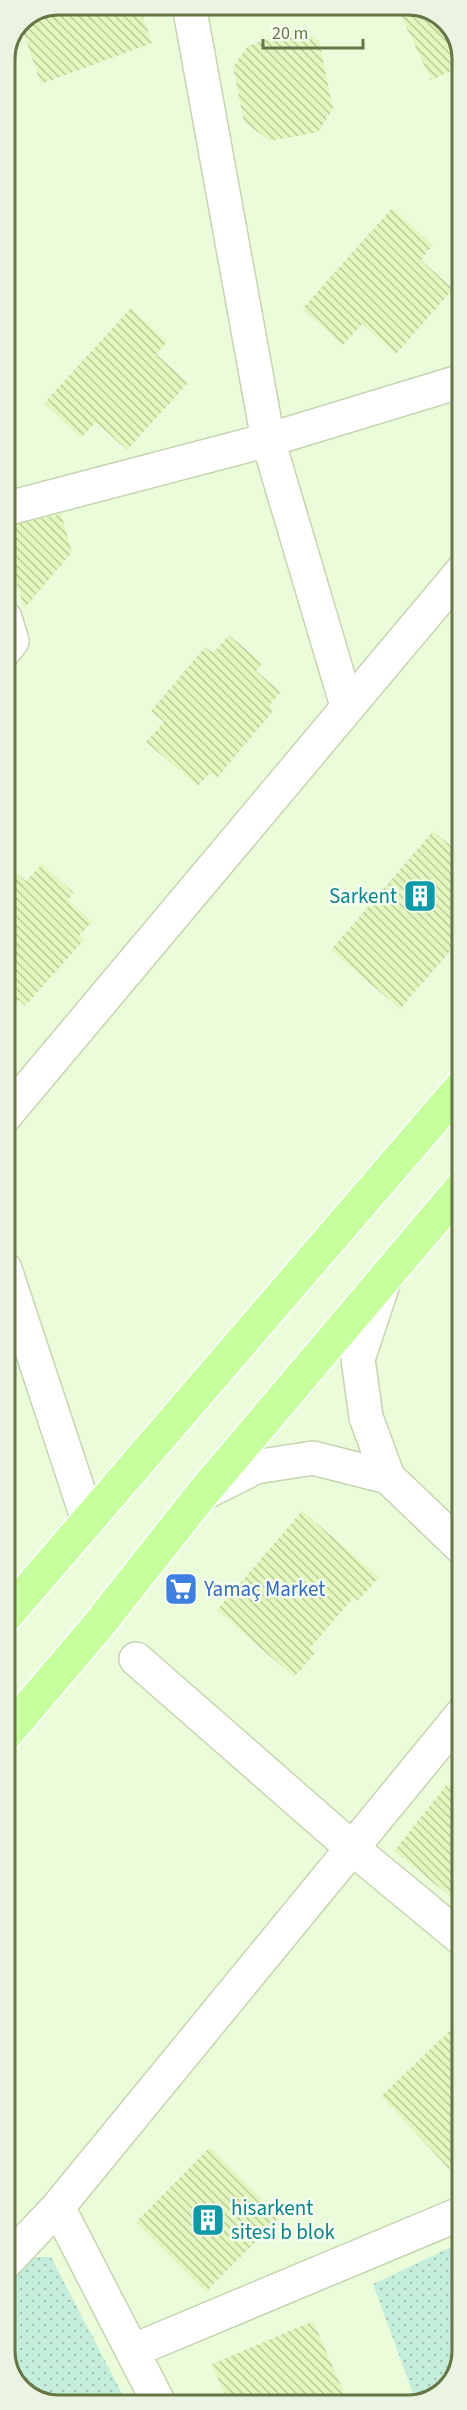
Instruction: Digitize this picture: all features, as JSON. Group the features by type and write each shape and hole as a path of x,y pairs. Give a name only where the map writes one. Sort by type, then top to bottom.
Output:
{"main road":[{"path":"15,1605 452,1098"},
{"path":"15,1723 97,1627 202,1494 452,1199"}],"street":[{"path":"191,15 268,440 347,706"},
{"path":"15,506 268,440 452,384"},
{"path":"15,1104 452,583"},
{"path":"385,1277 358,1359 366,1417 388,1477 452,1538"},
{"path":"15,1299 88,1520"},
{"path":"202,1494 256,1467 313,1458 388,1477"},
{"path":"136,1659 352,1848 452,1931"},
{"path":"15,2253 58,2207 452,1726"},
{"path":"58,2207 155,2395"},
{"path":"132,2351 452,2217"}],"shaded area":[{"path":"411,15 425,18 437,26 446,37 452,53 452,2351 445,2376 435,2386 414,2395 56,2395 34,2388 22,2376 15,2357 15,59 22,34 34,22 50,16"},
{"path":"452,2247 451,2360 445,2376 435,2386 422,2393 414,2395 373,2284"},
{"path":"24,2257 51,2257 123,2395 47,2394 34,2388 22,2376 15,2357 15,2267"}],"building":[{"path":"59,15 142,15 152,43 41,84 23,33 34,22"},
{"path":"401,15 420,16 430,21 443,32 450,45 452,71 431,80"},
{"path":"298,29 319,41 333,109 318,132 270,141 244,122 233,67 248,46"},
{"path":"392,208 433,245 421,260 452,288 396,354 362,324 343,345 302,309"},
{"path":"131,308 167,342 156,354 188,383 127,450 96,422 81,438 44,403"},
{"path":"61,514 72,552 24,609 15,575 15,525"},
{"path":"229,635 262,663 256,671 281,692 269,706 274,710 217,778 211,772 198,786 146,742 164,722 151,711 205,647 213,653"},
{"name":"Sarkent","path":"433,831 452,847 452,949 400,1009 331,950"},
{"path":"42,864 74,893 68,900 92,922 79,936 84,940 25,1006 19,1000 15,1005 15,877 18,874 26,881"},
{"path":"302,1511 379,1577 358,1601 354,1597 310,1648 315,1653 294,1677 217,1610"},
{"path":"447,1784 452,1788 452,1898 394,1851"},
{"path":"452,2029 452,2166 449,2169 381,2096"},
{"name":"hisarkent sitesi b blok","path":"210,2147 280,2217 206,2292 136,2222"},
{"path":"313,2321 345,2395 225,2395 212,2364"}],"place":[{"name":"Sarkent","path":"420,896"},
{"name":"Yamaç Market","path":"181,1589"},
{"name":"hisarkent sitesi b blok","path":"208,2220"}]}
